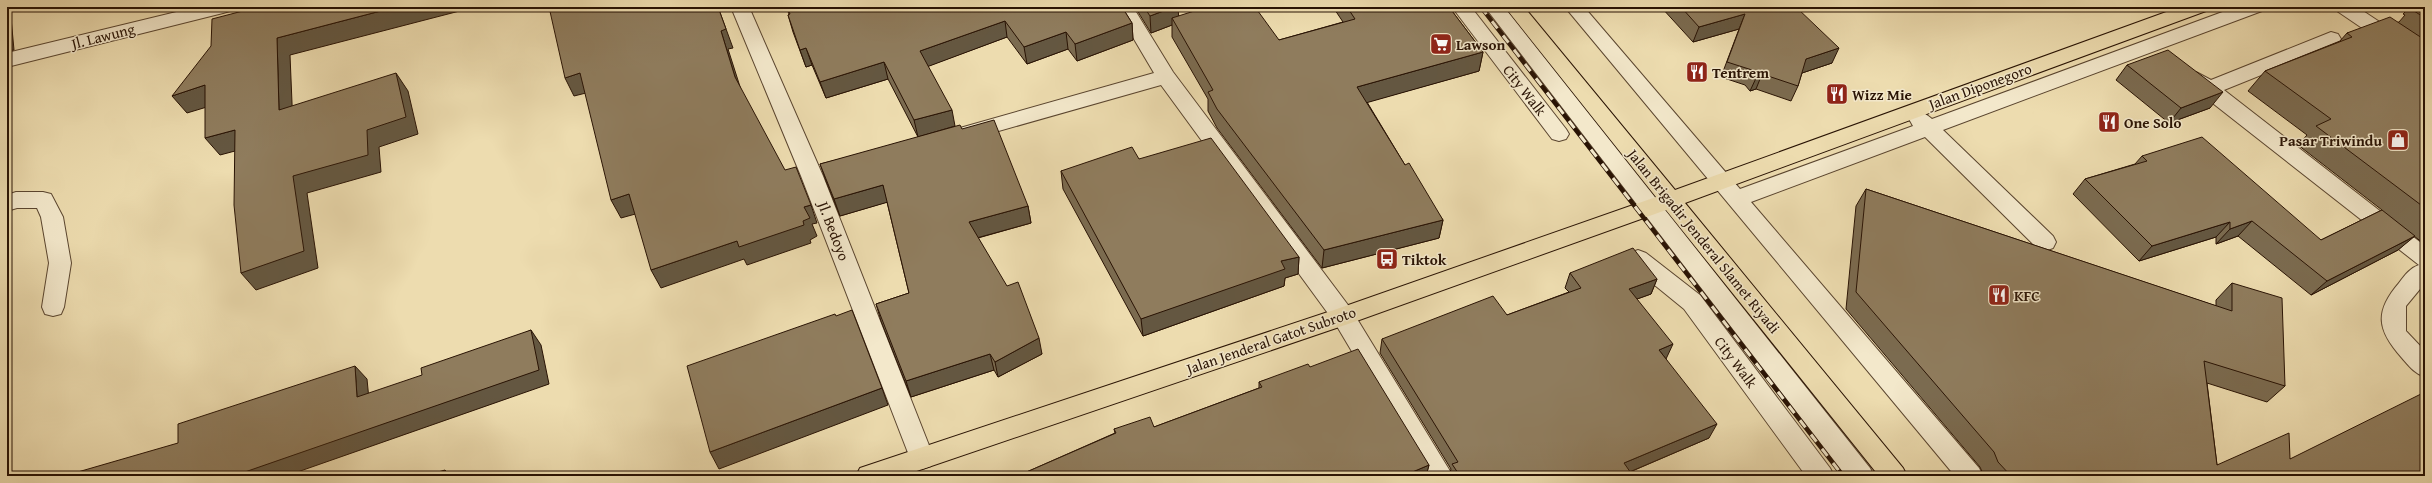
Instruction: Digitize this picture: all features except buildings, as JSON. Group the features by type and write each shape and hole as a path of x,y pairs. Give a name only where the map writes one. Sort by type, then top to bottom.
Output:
{"main road":[{"name":"Jalan Brigadir Jenderal Slamet Riyadi","path":"1514,7 1660,203 1894,476"},
{"name":"Jalan Diponegoro","path":"1660,203 2199,7"},
{"name":"Jalan Jenderal Gatot Subroto","path":"869,476 899,471 922,458 1343,316 1660,203"}],"street":[{"name":"Jl. Lawung","path":"7,60 223,7"},
{"name":"Jl. Bedoyo","path":"740,7 819,174 922,458"},
{"path":"1124,7 1166,77 1343,316 1440,476"},
{"name":"City Walk","path":"1461,7 1559,134"},
{"path":"1494,7 1660,203 1861,476"},
{"path":"1574,7 1970,476"},
{"path":"1737,199 2255,7"},
{"path":"2344,7 2425,61"},
{"path":"2135,30 2208,89 2425,258"},
{"path":"2208,89 2331,39"},
{"path":"948,138 1166,77"},
{"path":"1911,111 2045,242"},
{"path":"7,203 16,200 43,200 52,217 60,263 54,307"},
{"name":"City Walk","path":"1638,260 1692,302 1821,476"},
{"path":"2425,272 2416,277 2394,304 2395,334 2425,366"}],"railway":[{"path":"1481,7 1843,476"}],"place":[{"name":"Lawson","path":"1441,44"},
{"name":"Tentrem","path":"1697,72"},
{"name":"Wizz Mie","path":"1837,94"},
{"name":"One Solo","path":"2109,122"},
{"name":"Pasar Triwindu","path":"2398,140"},
{"name":"Tiktok","path":"1387,259"},
{"name":"KFC","path":"1999,295"}]}
